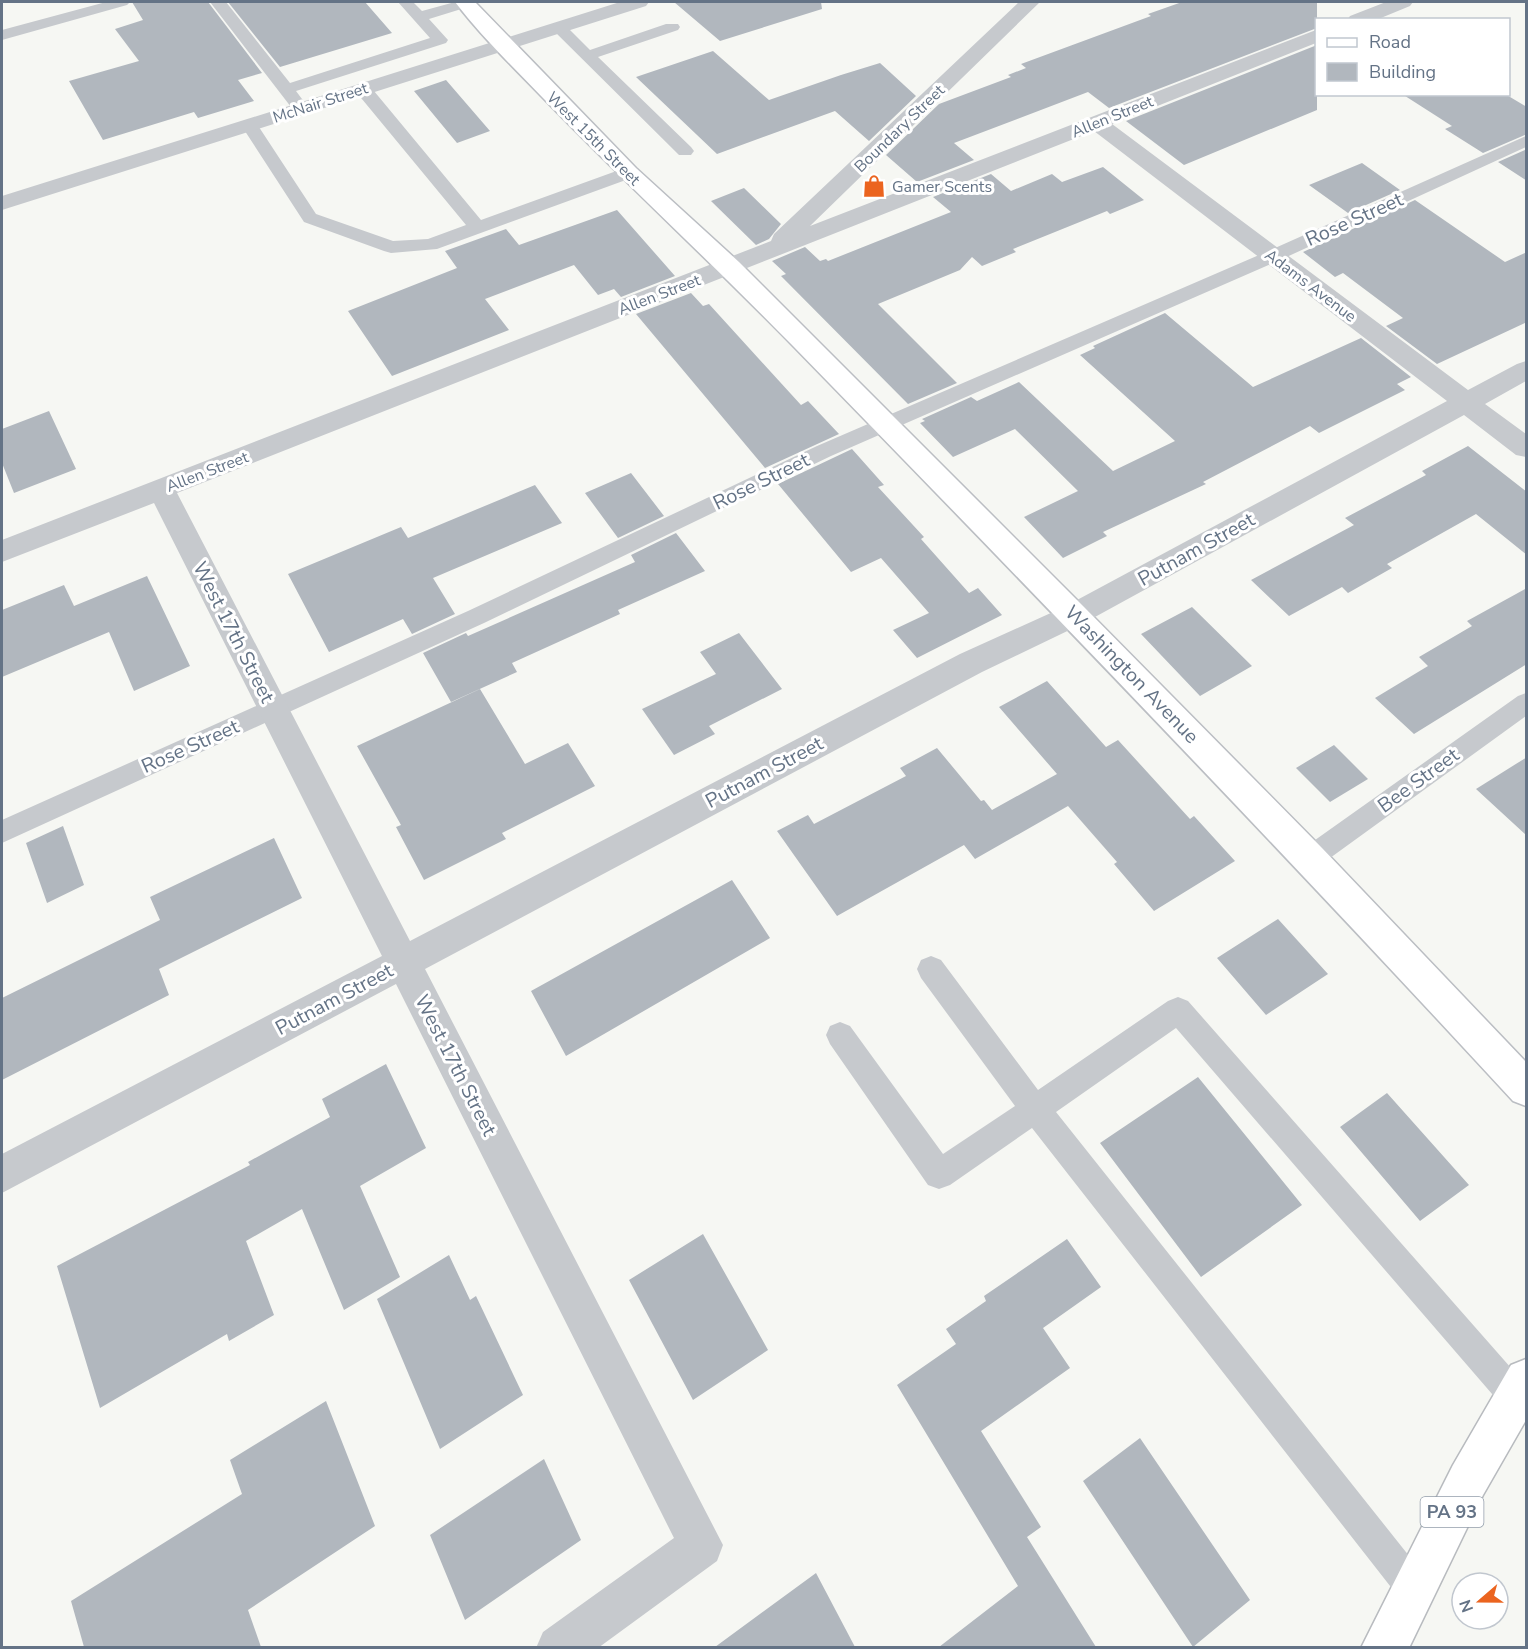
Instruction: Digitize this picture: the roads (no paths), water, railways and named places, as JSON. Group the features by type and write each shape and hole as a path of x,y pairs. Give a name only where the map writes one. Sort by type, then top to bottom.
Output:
{"main road":[{"name":"West 15th Street","path":"465,2 628,174 729,267"},
{"name":"Washington Avenue","path":"729,267 1074,615 1310,858 1527,1088"},
{"name":"PA 93","path":"1383,1647 1468,1480 1521,1389"}],"street":[{"name":"McNair Street","path":"2,203 639,2"},
{"path":"1362,18 1403,2"},
{"name":"Boundary Street","path":"767,253 1024,3"},
{"name":"Allen Street","path":"2,551 1315,37"},
{"name":"Adams Avenue","path":"1096,122 1527,448"},
{"name":"Putnam Street","path":"2,1174 971,663 1074,615 1527,370"},
{"name":"West 17th Street","path":"161,489 701,1545 559,1647"}],"lane":[{"path":"2,35 122,2"},
{"path":"218,2 301,108"},
{"path":"286,89 440,40 405,2"},
{"path":"420,17 465,2"},
{"path":"558,27 685,151"},
{"path":"587,56 672,27"},
{"path":"410,50 427,69"},
{"path":"363,89 477,228"},
{"path":"249,125 310,218 391,247 430,245 628,174"},
{"name":"Rose Street","path":"2,832 476,617 824,451 1273,256 1527,141"},
{"name":"Bee Street","path":"1310,858 1527,703"},
{"path":"931,969 1035,1109 1413,1588"},
{"path":"840,1035 939,1174 1178,1010 1521,1389"}],"place":[{"name":"Gamer Scents","path":"874,186"}]}
